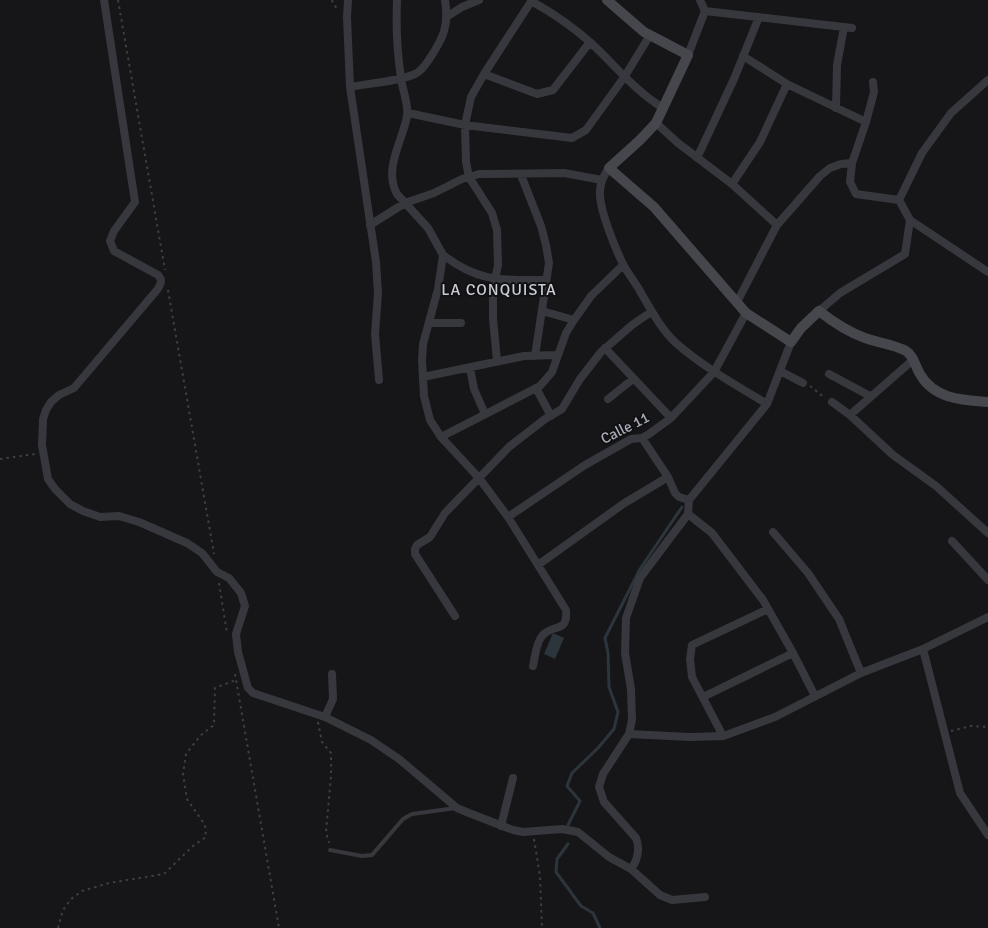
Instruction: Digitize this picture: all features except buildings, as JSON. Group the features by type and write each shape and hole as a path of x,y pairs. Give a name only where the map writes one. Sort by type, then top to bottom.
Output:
{"street":[{"path":"104,0 135,202 114,231 110,241 114,251 158,275 162,282 74,388 51,402 46,410 43,419 42,453 48,479 70,504 100,517 119,516 139,522 187,543 202,553 217,572 229,578 241,593 246,606 236,634 238,652 248,688 253,693 325,717 371,740 399,759 457,808 513,830 533,832 562,829 578,832 609,856 631,869 660,895 672,900 705,897"},
{"path":"348,0 350,86 376,262 378,293 375,334 379,380"},
{"path":"397,0 400,78 408,113 392,170 393,188 396,194 428,228 443,255 464,269 495,280 546,280"},
{"path":"350,86 414,75 422,70 446,30 448,16 445,0"},
{"path":"448,16 462,7 479,0"},
{"path":"497,361 493,319 493,289 499,247 497,230 492,213 469,177 466,162 465,125 472,97 484,74 532,0 561,19 590,42 637,89 663,108"},
{"path":"607,0 650,35 688,55"},
{"path":"700,0 705,11 688,55 656,123 609,168 602,180 600,197 606,220 623,265 641,292 651,312 674,342 714,372 767,404"},
{"path":"705,11 848,28 837,65 836,108"},
{"path":"697,158 759,17"},
{"path":"408,113 465,125 572,138 586,130 625,76 650,35"},
{"path":"484,74 538,94 547,92 553,90 590,42"},
{"path":"743,56 787,84 866,122"},
{"path":"899,200 922,153 945,121 951,113 988,80"},
{"path":"873,82 874,92 852,163 850,182 856,194 899,200"},
{"path":"732,184 760,142 787,84"},
{"path":"656,123 697,158 732,184 777,225"},
{"path":"737,302 777,225 820,176 830,168 852,163"},
{"path":"609,168 654,207 746,313 791,342"},
{"path":"370,225 405,203 479,174 564,173 602,180"},
{"path":"521,175 541,226 549,263 535,356"},
{"path":"899,200 910,220 988,272"},
{"path":"631,869 637,856 638,842 604,802 599,787 603,774 629,734 632,720 625,653 626,618 640,578 688,514 688,500 767,404 791,342 818,311 840,293 905,254 910,220"},
{"path":"443,255 438,289 423,344 424,396 430,420 441,436 479,478 508,517 564,605 567,620 562,626 547,631 541,637 534,666"},
{"path":"441,436 536,388 546,380 552,372 557,354 574,320 591,296 623,265"},
{"path":"542,311 574,320"},
{"path":"818,311 844,328 865,338 904,350 914,359 925,382 937,391 957,400 988,402"},
{"path":"455,616 415,554 414,549 430,537 442,517 510,446 562,409 580,379 605,348 651,312"},
{"name":"Calle 11","path":"508,517 585,465 631,439 642,438 671,418 714,372 746,313"},
{"path":"430,323 461,323"},
{"path":"605,348 671,418"},
{"path":"423,377 524,356 557,354"},
{"path":"850,415 914,359"},
{"path":"470,368 474,389 485,414"},
{"path":"780,371 803,383"},
{"path":"829,374 870,396"},
{"path":"608,399 633,379"},
{"path":"536,388 551,416"},
{"path":"832,402 850,415 893,455 936,486 988,533"},
{"path":"642,438 668,476 675,492 679,497 688,500"},
{"path":"538,565 623,504 668,476"},
{"path":"688,514 712,533 768,609 815,696"},
{"path":"773,532 808,573 839,619 861,673"},
{"path":"952,541 988,580"},
{"path":"723,736 692,677 690,659 692,645 768,609"},
{"path":"629,734 723,736 775,717 861,673 923,649 988,617"},
{"path":"923,649 960,793 988,835"},
{"path":"703,697 793,653"},
{"path":"325,717 333,699 332,674"},
{"path":"502,826 513,778"}],"lane":[{"path":"330,850 362,856 372,855 403,819 408,816 457,808"}],"path":[{"path":"118,0 165,272"},
{"path":"166,281 229,641"},
{"path":"803,383 814,388 832,402"},
{"path":"0,460 42,453"},
{"path":"234,671 279,928"},
{"path":"58,928 63,910 71,899 82,891 109,883 164,874 193,846 206,837 205,825 187,799 183,774 186,754 200,736 214,725 215,688 236,681"},
{"path":"316,715 322,742 331,753 332,776 326,832 330,850"},
{"path":"944,732 971,726 988,727"},
{"path":"533,832 540,876 542,928"}],"shaded area":[{"path":"553,633 564,638 555,659 544,654"}],"waterway":[{"path":"568,825 580,801 567,786 572,773 598,748 614,729 618,712 609,687 608,653 605,638 640,569 682,507"},
{"path":"568,844 557,859 556,872 581,906 593,913 600,928"}],"district":[{"name":"LA CONQUISTA","path":"499,290"}]}
